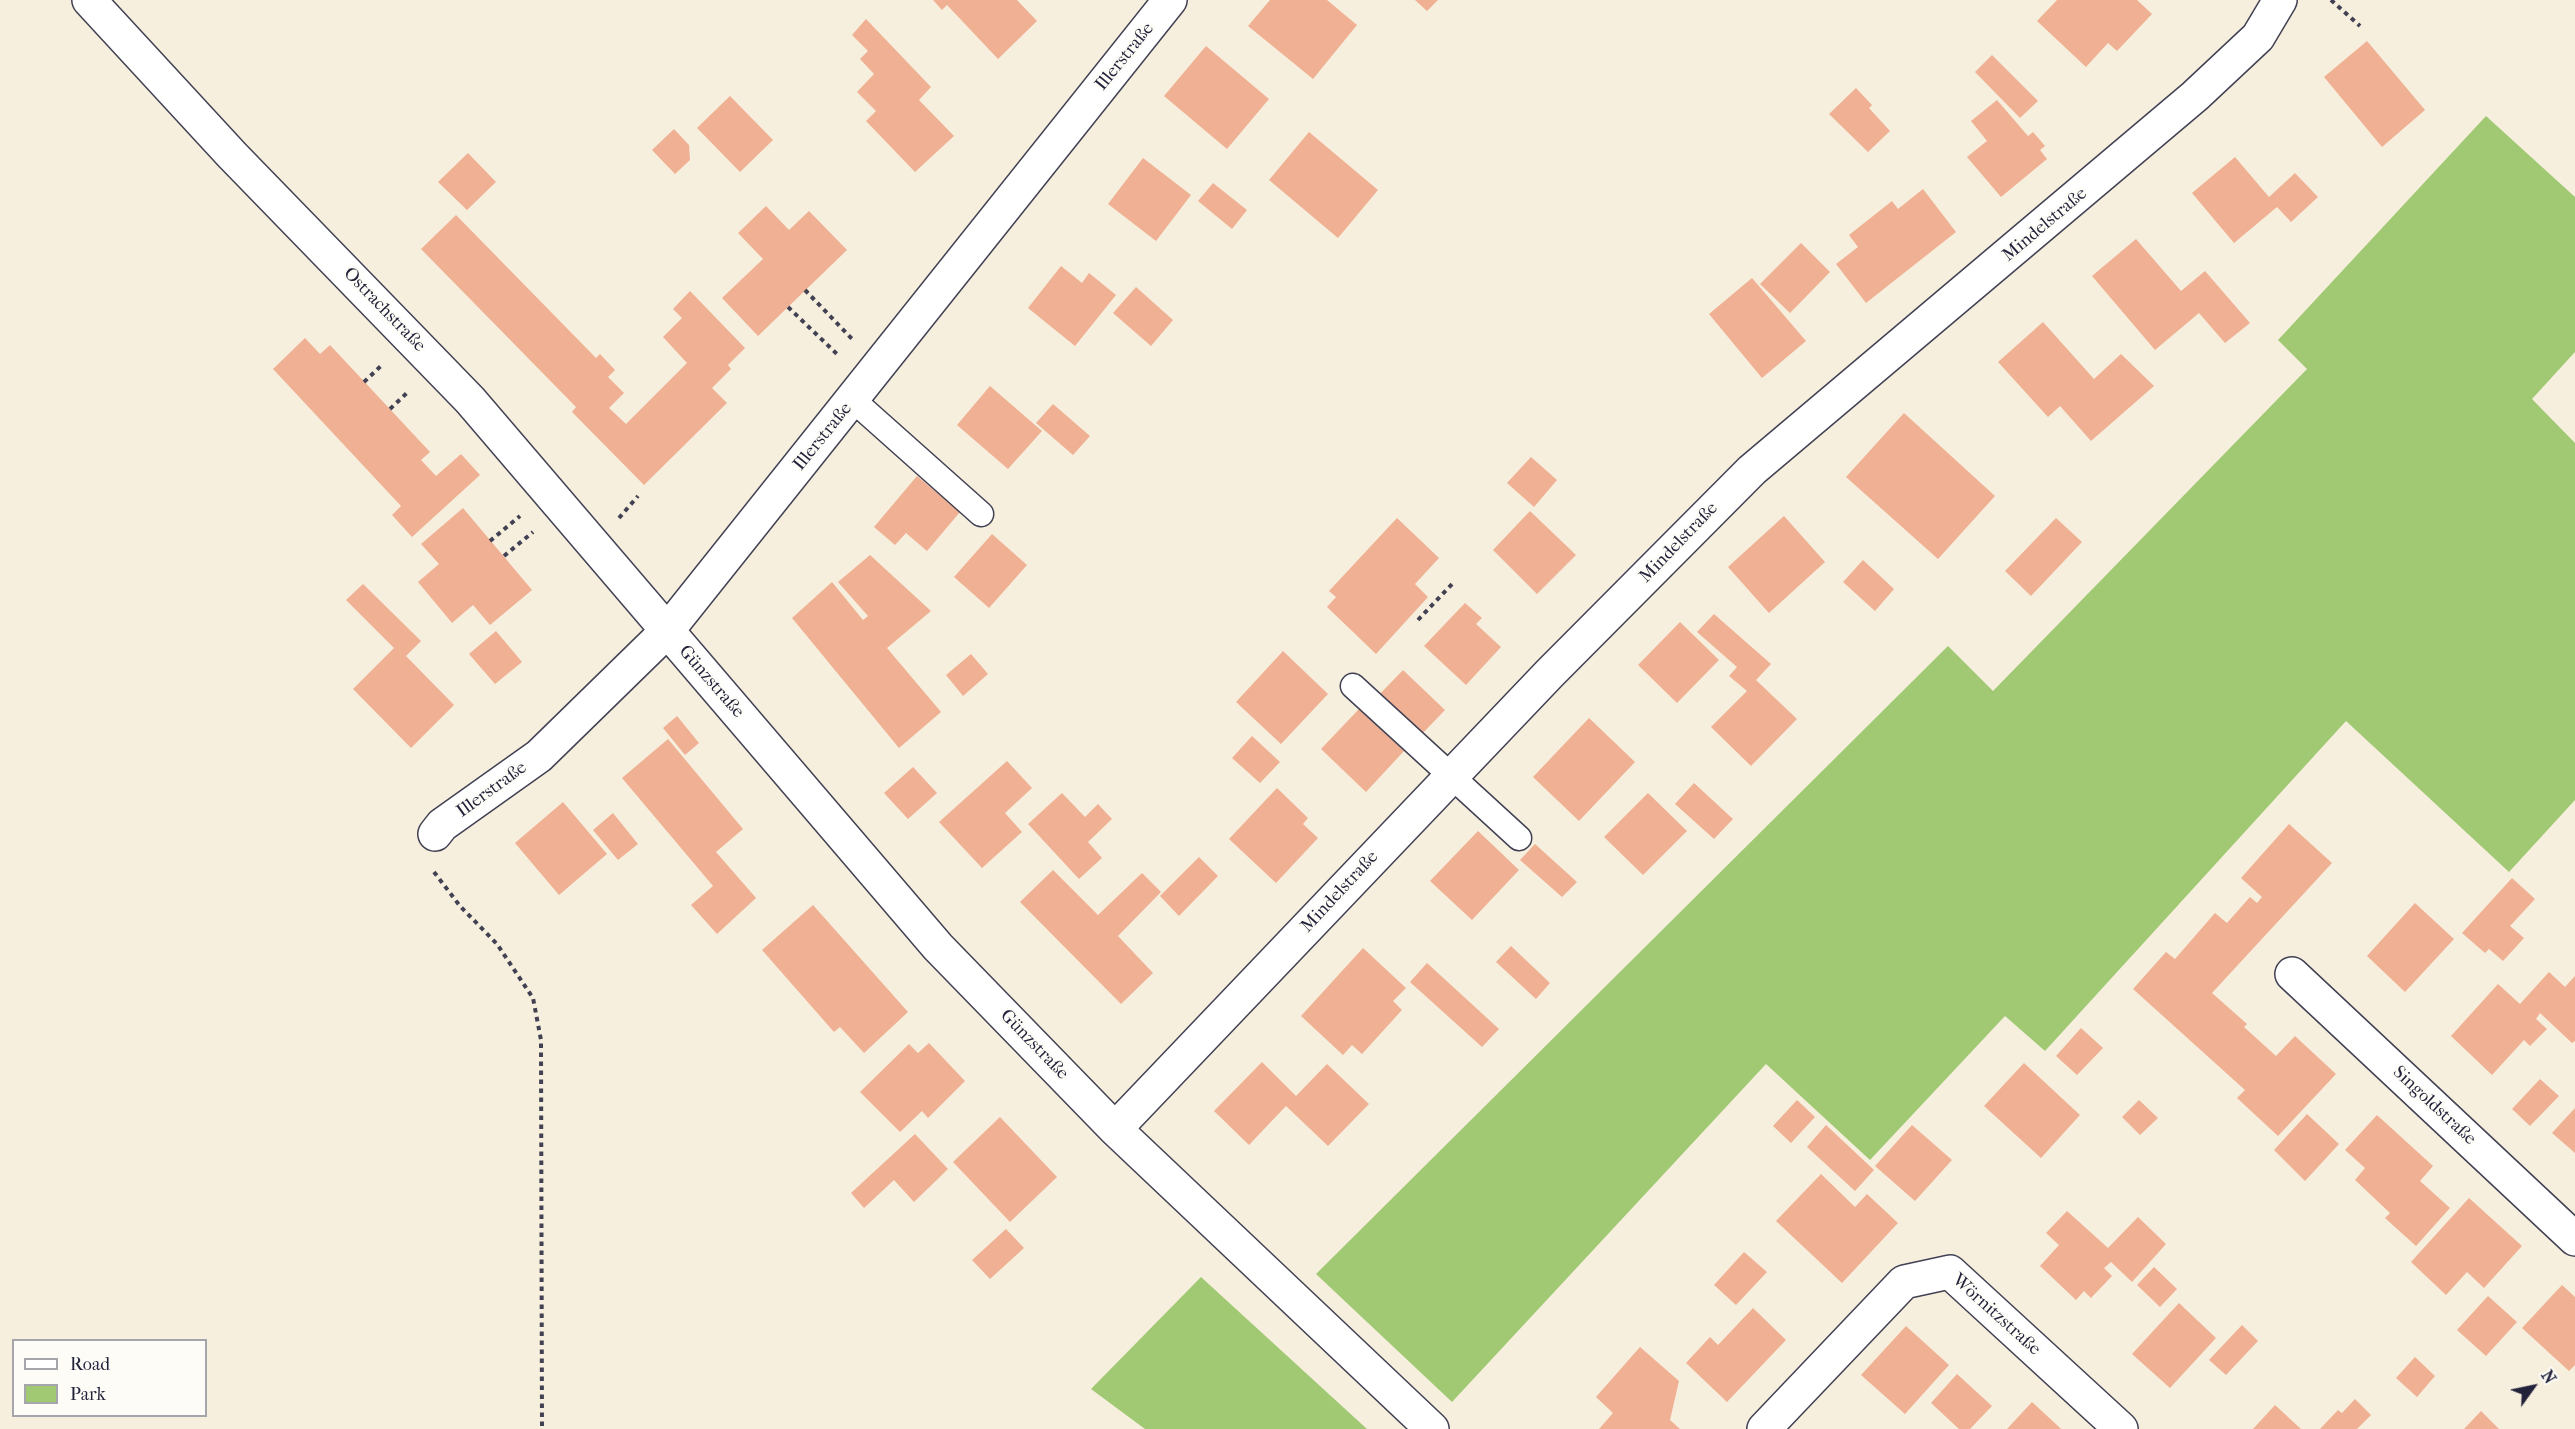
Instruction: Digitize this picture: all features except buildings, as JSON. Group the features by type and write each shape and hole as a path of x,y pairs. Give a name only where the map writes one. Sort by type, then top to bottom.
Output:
{"street":[{"name":"Ostrachstraße","path":"89,0 232,155 470,400 667,631"},
{"name":"Illerstraße","path":"435,834 442,825 539,756 667,631 1170,0"},
{"name":"Mindelstraße","path":"1115,1129 1550,673 1752,470 2195,96 2258,37 2280,0"},
{"name":"Günzstraße","path":"667,631 938,947 1115,1129 1432,1429"},
{"name":"Singoldstraße","path":"2292,974 2575,1239"},
{"name":"Wörnitzstraße","path":"1764,1429 1904,1282 1950,1272 2121,1429"}],"lane":[{"path":"866,383 981,514"},
{"path":"1353,686 1520,838"}],"path":[{"path":"2331,0 2360,26"},
{"path":"804,291 866,383"},
{"path":"788,307 866,383"},
{"path":"1418,620 1452,584"},
{"path":"435,834 428,851 433,870 460,906 497,944 533,998 541,1040 542,1429"}],"green space":[{"path":"2486,116 2575,197 2575,352 2532,399 2575,443 2575,800 2509,872 2346,721 2045,1051 2005,1016 1870,1160 1766,1064 1452,1402 1316,1274 1948,646 1993,691 2307,369 2278,340"},
{"path":"1201,1277 1367,1429 1145,1429 1091,1389"}]}
